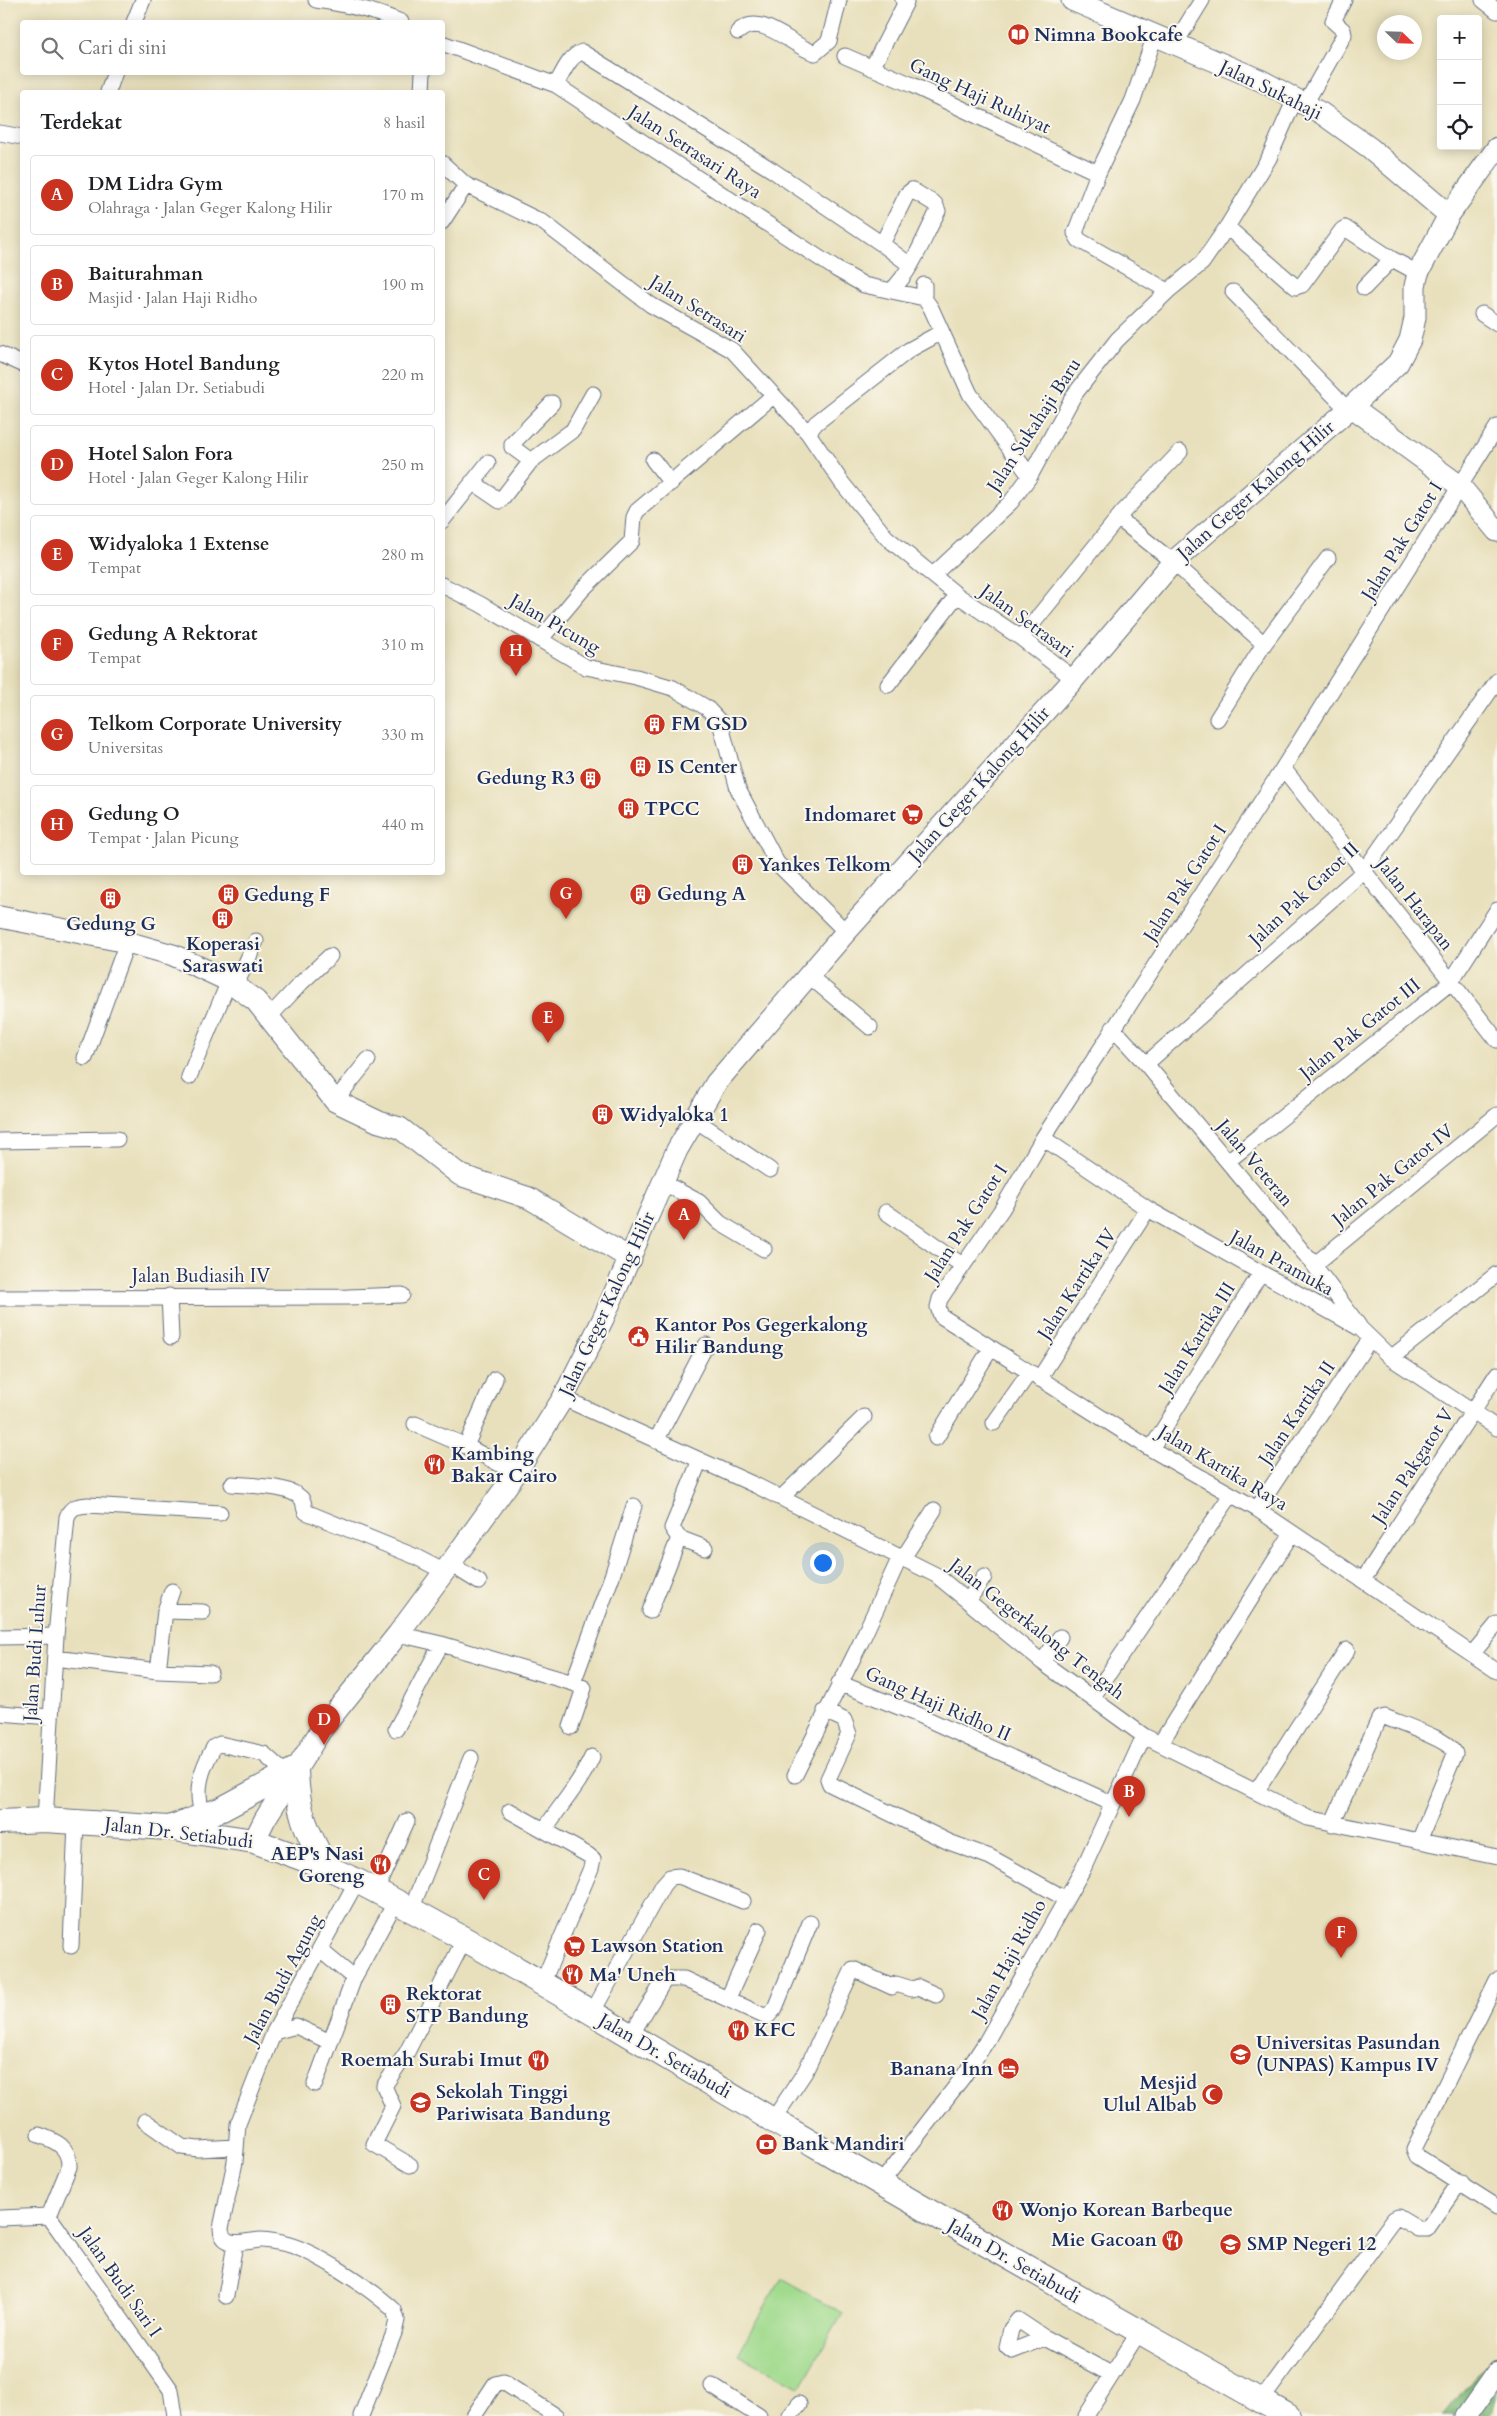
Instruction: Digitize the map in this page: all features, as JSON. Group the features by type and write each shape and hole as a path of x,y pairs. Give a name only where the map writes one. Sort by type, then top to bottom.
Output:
{"main road":[{"name":"Jalan Sukahaji","path":"1072,0 1262,81 1300,101 1370,148 1449,215"},
{"name":"Jalan Geger Kalong Hilir","path":"254,1841 291,1771 447,1568 516,1473 563,1398 630,1259 677,1150 716,1083 846,932 1074,679 1173,562 1350,409 1398,363 1405,352 1416,314 1415,286 1418,274 1449,215 1497,148"},
{"path":"1350,409 1460,486 1497,531"},
{"path":"0,917 127,942 173,955 232,983 256,1001 336,1101 379,1122 400,1128 460,1175 529,1198 630,1259"},
{"path":"168,1828 222,1809 291,1771 298,1805 307,1831 326,1867"},
{"name":"Jalan Dr. Setiabudi","path":"0,1822 45,1820 168,1828 254,1841 326,1867 385,1896 631,2035 772,2120 1272,2410"},
{"path":"1466,2416 1497,2372"}],"street":[{"path":"135,20 143,0"},
{"path":"316,0 349,5 384,14 397,20"},
{"path":"738,32 746,25 758,24 815,53 829,41 839,0"},
{"path":"872,68 906,2 902,0"},
{"path":"1175,44 1202,0"},
{"name":"Jalan Sukahaji Baru","path":"933,574 1012,502 1030,476 1074,395 1117,340 1168,291 1202,263 1227,227 1269,158 1300,101 1344,35 1343,30 1333,21 1344,0"},
{"path":"1484,0 1497,11"},
{"path":"1156,35 1133,100 1098,173 1075,229 1076,237 1168,291"},
{"name":"Jalan Setrasari Raya","path":"445,44 556,85 836,269 864,285 892,290 924,291 940,333 970,394 1030,476"},
{"path":"556,85 570,61 582,52 772,170 910,265"},
{"name":"Gang Haji Ruhiyat","path":"845,56 1098,173"},
{"path":"109,90 114,75"},
{"path":"422,90 423,75"},
{"path":"0,133 20,137"},
{"name":"Jalan Setrasari","path":"445,166 466,185 544,223 651,305 732,350 772,396 808,433 880,531 957,595 1021,638 1074,679"},
{"path":"445,217 466,185"},
{"path":"882,244 909,192 912,190 935,204 938,211 910,265 892,290"},
{"path":"1227,227 1296,287 1302,285 1343,229 1348,229 1392,260 1418,274"},
{"path":"1364,288 1392,260"},
{"path":"1233,292 1350,409"},
{"path":"1482,314 1497,324"},
{"path":"808,433 816,423 909,350 940,333"},
{"path":"0,354 20,363"},
{"path":"472,482 500,501 531,461 574,430 593,394"},
{"path":"540,640 582,590 632,541 634,517 637,511 772,396"},
{"path":"531,461 512,447 512,444 552,402"},
{"name":"Jalan Pak Gatot I","path":"940,1299 1002,1209 1043,1138 1283,768 1497,427"},
{"path":"1021,638 1118,518 1180,452"},
{"path":"653,460 671,483"},
{"path":"445,517 488,463"},
{"path":"1118,518 1173,562 1264,644"},
{"path":"1217,719 1264,644 1328,558"},
{"name":"Jalan Picung","path":"445,586 480,604 592,669 636,677 672,688 707,708 717,717 726,740 738,789 777,863 846,932"},
{"name":"Jalan Setrasari","path":"888,685 957,595"},
{"name":"Jalan Pak Gatot II","path":"1146,1064 1364,871 1497,682"},
{"name":"Jalan Harapan","path":"1283,768 1450,983 1497,1040"},
{"name":"Jalan Pak Gatot III","path":"1228,1161 1450,983 1497,910"},
{"path":"188,1077 232,983 256,941"},
{"path":"85,1058 127,942"},
{"path":"269,1017 301,982 330,956"},
{"path":"808,975 870,1027"},
{"name":"Jalan Veteran","path":"1113,1028 1146,1064 1314,1265 1365,1334"},
{"path":"336,1101 368,1060"},
{"name":"Jalan Pak Gatot IV","path":"1314,1265 1497,1116"},
{"path":"694,1119 770,1170"},
{"name":"Jalan Pramuka","path":"1043,1138 1148,1210 1365,1334 1391,1358 1497,1428"},
{"path":"0,1141 117,1139"},
{"path":"664,1183 699,1202 720,1223 764,1249"},
{"name":"Jalan Kartika IV","path":"994,1423 1034,1376 1148,1210"},
{"path":"886,1212 962,1265"},
{"name":"Jalan Kartika III","path":"1151,1449 1260,1274"},
{"path":"1391,1358 1497,1274"},
{"name":"Jalan Budiasih IV","path":"0,1298 169,1296 348,1297 402,1295"},
{"path":"169,1296 171,1337"},
{"name":"Jalan Kartika Raya","path":"940,1299 938,1307 942,1316 1151,1449 1257,1509 1497,1670"},
{"name":"Jalan Kartika II","path":"1257,1509 1365,1334"},
{"path":"656,1441 706,1346"},
{"path":"936,1438 991,1348"},
{"name":"Jalan Pakgatot V","path":"1363,1580 1497,1374"},
{"path":"466,1446 495,1379"},
{"name":"Jalan Gegerkalong Tengah","path":"563,1398 781,1498 936,1575 1042,1662 1144,1736 1308,1818 1497,1857"},
{"path":"781,1498 864,1417"},
{"path":"415,1424 466,1446 516,1473"},
{"path":"700,1460 672,1525 673,1532 680,1538 705,1548"},
{"path":"232,1484 266,1485 299,1496 304,1501 306,1512 479,1582"},
{"path":"1092,1698 1232,1495"},
{"name":"Jalan Budi Luhur","path":"45,1820 50,1717 67,1517 73,1508 88,1505 220,1513"},
{"path":"573,1683 612,1576 634,1506"},
{"path":"839,1683 901,1558 934,1510"},
{"path":"1160,1744 1292,1533"},
{"path":"650,1611 680,1538"},
{"path":"968,1601 984,1577"},
{"path":"158,1671 165,1611 172,1591"},
{"path":"165,1611 203,1612"},
{"path":"1474,1653 1497,1624"},
{"path":"398,1634 441,1644 573,1683 584,1688 571,1727"},
{"path":"0,1637 56,1636"},
{"path":"1042,1662 1060,1638"},
{"path":"396,1729 441,1644"},
{"path":"1256,1792 1348,1650"},
{"path":"55,1658 158,1671 210,1674"},
{"name":"Gang Haji Ridho II","path":"795,1774 839,1683 914,1713 1113,1804"},
{"path":"825,1711 844,1720 849,1734 828,1779 830,1784 949,1842 990,1857 1066,1899"},
{"path":"0,1712 50,1717"},
{"path":"1332,1824 1382,1717 1445,1743 1452,1747 1456,1754 1419,1841"},
{"name":"Jalan Haji Ridho","path":"881,2183 977,2056 1066,1899 1144,1736"},
{"path":"203,1816 198,1802 200,1780 214,1747 220,1744 264,1754 291,1771"},
{"path":"545,1829 562,1802 579,1784 592,1757"},
{"path":"385,1896 471,1758"},
{"path":"510,1811 545,1829 592,1858 593,1864 542,1984"},
{"path":"315,2084 385,1896 406,1820"},
{"path":"71,1946 76,1822"},
{"path":"592,2013 663,1885 670,1877 679,1876 743,1902"},
{"name":"Jalan Budi Agung","path":"235,2244 226,2239 221,2233 221,2228 235,2162 238,2124 274,2032 320,1950 385,1896"},
{"path":"631,2035 665,1979 684,1979 764,2016 768,2016 775,2008 810,1923"},
{"path":"728,1998 759,1930"},
{"path":"410,2165 374,2144 393,2106 384,2086 407,2052 464,1940"},
{"path":"320,1950 354,1978"},
{"path":"772,2120 805,2072 853,1969 892,1987 896,1984 912,1989 918,1987 936,1995"},
{"path":"1497,1980 1414,2149 1417,2156 1497,2207"},
{"path":"274,2032 296,2026 330,2042"},
{"path":"145,2121 182,2147 198,2149 236,2147"},
{"path":"0,2218 49,2216 70,2161 66,2149 53,2140 39,2135"},
{"path":"1272,2410 1394,2219 1398,2217 1418,2230 1427,2229 1460,2182"},
{"name":"Jalan Budi Sari I","path":"49,2216 171,2390 175,2416"},
{"path":"226,2296 235,2244 262,2240 283,2243 304,2250 349,2276 394,2310 397,2320 394,2333 361,2416"},
{"path":"1086,2416 1138,2332"},
{"path":"1045,2338 1111,2374"},
{"path":"474,2416 495,2384 503,2382 556,2416"},
{"path":"712,2386 759,2416"}],"green space":[{"path":"781,2278 843,2313 800,2388 738,2354"},
{"path":"1497,2356 1497,2400 1491,2416 1443,2416 1474,2377"}],"place":[{"name":"Nimna Bookcafe","path":"1018,35"},
{"name":"Gedung O","path":"516,676"},
{"name":"FM GSD","path":"655,724"},
{"name":"IS Center","path":"641,767"},
{"name":"Gedung R3","path":"591,778"},
{"name":"TPCC","path":"628,809"},
{"name":"Indomaret","path":"912,815"},
{"name":"Yankes Telkom","path":"742,865"},
{"name":"Gedung A","path":"641,894"},
{"name":"Gedung F","path":"228,895"},
{"name":"Gedung G","path":"111,898"},
{"name":"Koperasi Saraswati","path":"223,918"},
{"name":"Telkom Corporate University","path":"566,919"},
{"name":"Widyaloka 1 Extense","path":"548,1043"},
{"name":"Widyaloka 1","path":"603,1115"},
{"name":"DM Lidra Gym","path":"684,1240"},
{"name":"Kantor Pos Gegerkalong Hilir Bandung","path":"639,1336"},
{"name":"Kambing Bakar Cairo","path":"435,1465"},
{"name":"Hotel Salon Fora","path":"324,1745"},
{"name":"Baiturahman","path":"1129,1817"},
{"name":"AEP's Nasi Goreng","path":"380,1865"},
{"name":"Kytos Hotel Bandung","path":"484,1900"},
{"name":"Lawson Station","path":"575,1946"},
{"name":"Gedung A Rektorat","path":"1341,1958"},
{"name":"Ma' Uneh","path":"573,1975"},
{"name":"Rektorat STP Bandung","path":"390,2005"},
{"name":"KFC","path":"738,2030"},
{"name":"Universitas Pasundan (UNPAS) Kampus IV","path":"1240,2054"},
{"name":"Roemah Surabi Imut","path":"538,2060"},
{"name":"Banana Inn","path":"1009,2069"},
{"name":"Mesjid Ulul Albab","path":"1213,2094"},
{"name":"Sekolah Tinggi Pariwisata Bandung","path":"420,2103"},
{"name":"Bank Mandiri","path":"766,2144"},
{"name":"Wonjo Korean Barbeque","path":"1003,2210"},
{"name":"Mie Gacoan","path":"1173,2240"},
{"name":"SMP Negeri 12","path":"1231,2244"}]}
